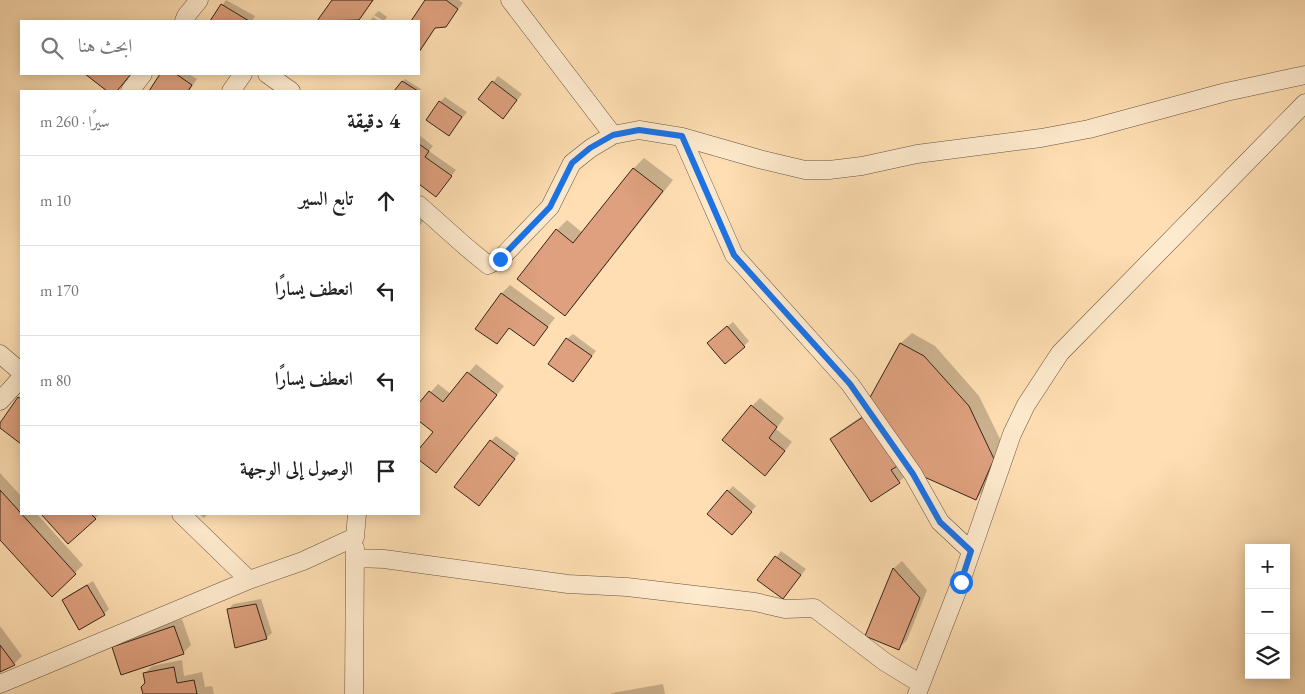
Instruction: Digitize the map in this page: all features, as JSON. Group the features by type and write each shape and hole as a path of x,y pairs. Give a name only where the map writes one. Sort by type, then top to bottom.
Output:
{"street":[{"path":"184,20 199,0"},
{"path":"510,0 613,135"},
{"path":"131,90 142,75"},
{"path":"232,90 242,75"},
{"path":"268,75 290,90"},
{"path":"420,206 488,265 500,259 550,207 572,163 590,148 613,135 639,130 682,136 759,159 805,170 829,170 862,166 918,154 1089,130 1226,92 1305,75"},
{"path":"356,558 384,559 559,582 755,602 785,609 814,608 919,689 971,551 1012,434 1026,405 1060,353 1305,103"},
{"path":"682,136 734,255 850,384 913,474 940,522 971,551"},
{"path":"0,354 20,371"},
{"path":"0,401 20,379"},
{"path":"182,515 249,580"},
{"path":"354,694 355,537 357,515"},
{"path":"0,684 249,580 303,561 355,537"}],"building":[{"path":"332,0 373,0 359,20 318,20"},
{"path":"425,0 446,0 458,9 446,27 435,28 420,50 420,20 412,20"},
{"path":"221,4 247,20 211,20"},
{"path":"86,75 130,75 118,90 106,90"},
{"path":"159,75 177,75 192,85 189,90 150,90"},
{"path":"402,81 416,90 395,90"},
{"path":"492,81 517,100 503,119 478,99"},
{"path":"439,101 462,117 449,136 426,120"},
{"path":"420,145 429,151 425,157 452,176 436,197 420,185"},
{"path":"633,168 663,191 565,316 517,279 556,229 573,243"},
{"path":"501,293 548,327 534,346 509,328 497,344 475,329"},
{"path":"727,326 745,347 725,364 707,343"},
{"path":"566,338 592,356 573,382 548,364"},
{"path":"900,343 924,356 969,406 994,459 976,500 922,476 868,401"},
{"path":"467,372 497,395 436,473 420,461 420,448 433,432 420,422 420,402 429,391 443,402"},
{"path":"18,397 20,398 20,443 0,428 0,423"},
{"path":"751,405 777,427 769,438 785,451 765,476 722,440"},
{"path":"866,415 899,465 891,470 900,483 871,502 830,439"},
{"path":"490,440 515,459 479,506 454,487"},
{"path":"0,490 20,512 20,515 23,515 76,574 52,597 0,540"},
{"path":"727,490 752,512 732,535 707,514"},
{"path":"42,515 92,515 96,519 68,544"},
{"path":"775,556 801,575 783,599 757,580"},
{"path":"893,568 920,598 899,650 865,636"},
{"path":"87,585 105,615 79,630 62,600"},
{"path":"256,604 267,639 235,648 227,609"},
{"path":"174,626 184,654 121,675 112,647"},
{"path":"0,645 15,665 0,672"},
{"path":"174,667 177,683 194,680 197,694 143,694 141,687 145,683 143,673"}],"route":[{"path":"500,259 550,207 572,163 590,148 613,135 639,130 682,136 734,255 850,384 913,474 940,522 971,551 961,582"}]}
